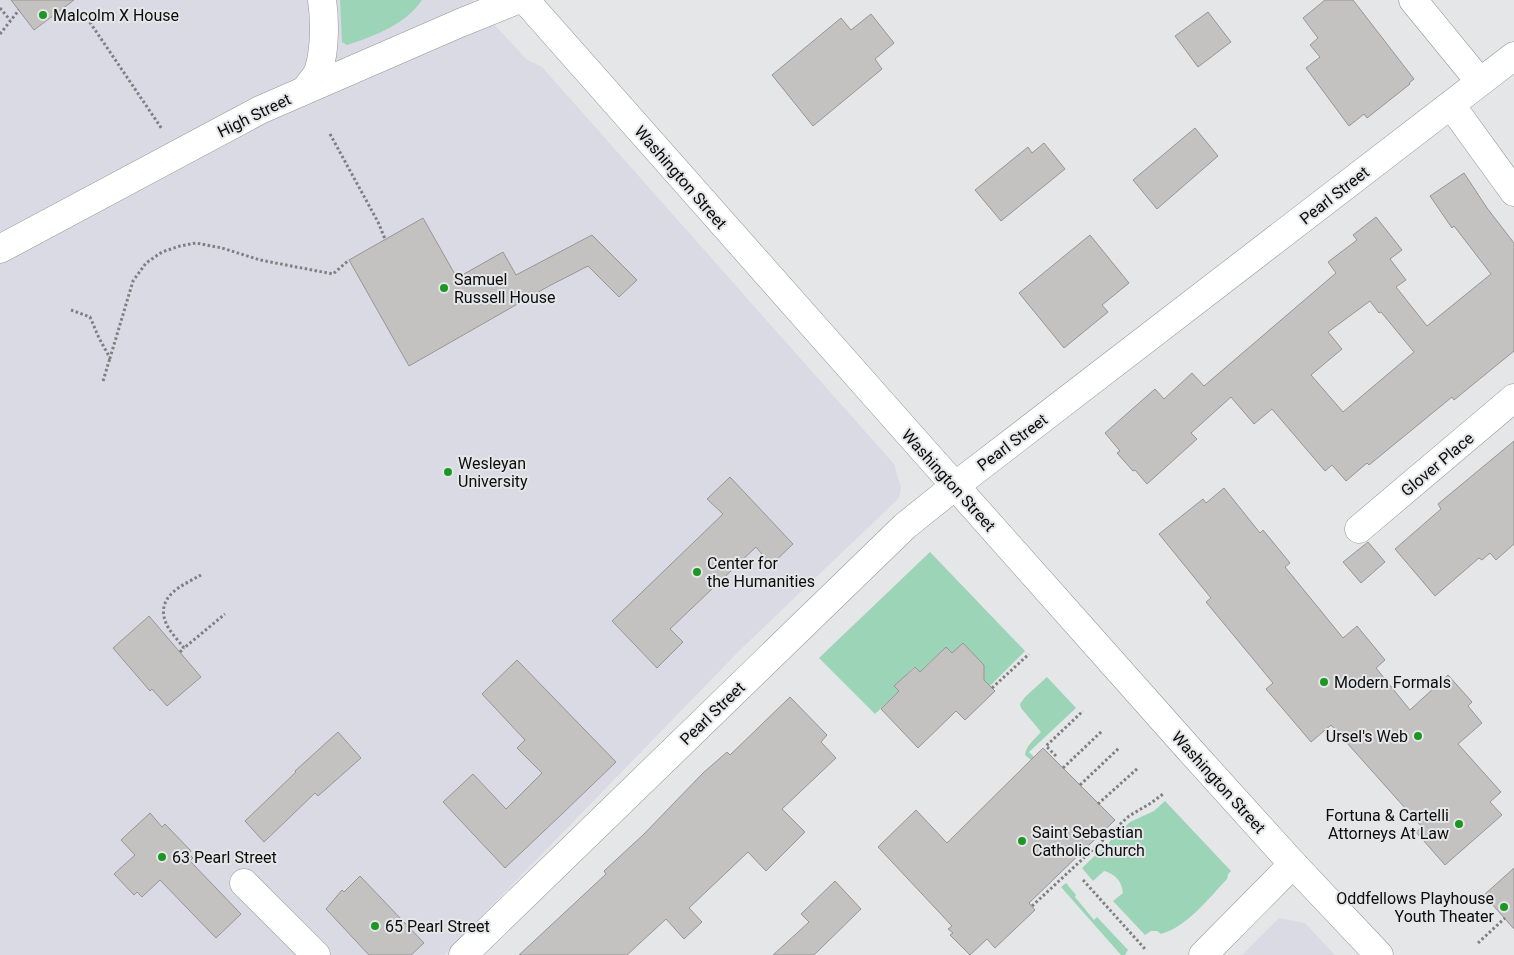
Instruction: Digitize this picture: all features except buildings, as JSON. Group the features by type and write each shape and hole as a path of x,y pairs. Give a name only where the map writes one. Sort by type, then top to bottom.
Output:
{"main road":[{"path":"306,89 318,71 323,52 322,0"},
{"name":"High Street","path":"0,249 260,110 517,0"},
{"name":"Washington Street","path":"525,0 1293,864 1379,955"},
{"path":"1413,0 1480,82"},
{"name":"Pearl Street","path":"463,955 905,526 1514,56"},
{"path":"1451,105 1514,192"},
{"name":"Glover Place","path":"1359,529 1514,398"},
{"path":"1203,955 1293,864"},
{"path":"244,883 316,955"}],"path":[{"path":"0,8 10,20"},
{"path":"0,34 19,10"},
{"path":"87,18 164,133"},
{"path":"330,134 386,239"},
{"path":"103,381 133,281 146,263 162,252 196,243 222,248 260,260 333,274 349,260"},
{"path":"71,310 90,317 98,338 110,358"},
{"path":"184,648 166,623 165,604 167,597 174,590 200,575"},
{"path":"180,652 225,614"},
{"path":"992,688 1029,654"},
{"path":"1056,756 1046,746 1083,711"},
{"path":"1063,768 1102,731"},
{"path":"1080,784 1119,748"},
{"path":"1098,804 1138,768"},
{"path":"1032,906 1129,816 1163,794"},
{"path":"1083,880 1145,949"},
{"path":"1478,943 1505,918"}],"shaded area":[{"name":"Wesleyan University","path":"0,0 472,0 526,59 542,67 894,464 901,488 899,498 739,651 444,955 0,955"},
{"path":"1279,918 1305,923 1335,955 1242,955"}],"green space":[{"path":"340,0 422,0 415,9 398,23 368,38 347,45 342,42"},
{"path":"930,552 1025,651 990,686 984,680 984,665 952,653 946,647 920,672 914,667 895,686 899,691 875,714 819,658"},
{"path":"1047,677 1076,708 1029,752 1034,757 1031,760 1025,755 1026,751 1041,732 1021,708 1020,704"},
{"path":"1165,801 1231,871 1227,879 1205,903 1180,925 1161,934 1157,931 1151,931 1145,935 1113,901 1123,893 1117,879 1104,871 1093,881 1082,868 1130,822 1154,811"},
{"path":"1066,883 1094,920 1097,917 1128,950 1125,955 1121,955 1061,887"}],"place":[{"name":"Malcolm X House","path":"43,15"},
{"name":"Samuel Russell House","path":"444,288"},
{"name":"Wesleyan University","path":"448,472"},
{"name":"Center for the Humanities","path":"697,572"},
{"name":"Modern Formals","path":"1324,682"},
{"name":"Ursel's Web","path":"1418,736"},
{"name":"Fortuna & Cartelli Attorneys At Law","path":"1459,824"},
{"name":"Saint Sebastian Catholic Church","path":"1022,841"},
{"name":"63 Pearl Street","path":"162,857"},
{"name":"Oddfellows Playhouse Youth Theater","path":"1504,907"},
{"name":"65 Pearl Street","path":"375,926"}]}
